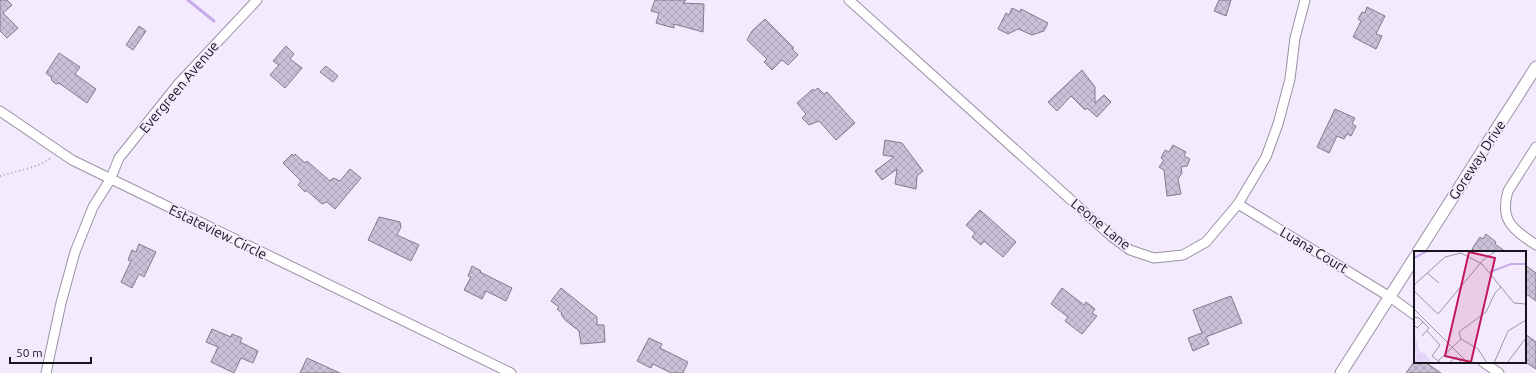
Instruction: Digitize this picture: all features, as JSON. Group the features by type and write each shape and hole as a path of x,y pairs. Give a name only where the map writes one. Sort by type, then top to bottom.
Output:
{"street":[{"name":"Evergreen Avenue","path":"110,180 119,158 179,83 257,0"},
{"name":"Leone Lane","path":"849,0 1111,236 1130,250 1154,258 1183,255 1206,242 1238,204 1266,157 1278,124 1290,79 1295,38 1305,0"},
{"name":"Goreway Drive","path":"1419,251 1536,67"},
{"name":"Estateview Circle","path":"0,111 59,152 110,180 511,373"},
{"path":"1536,146 1508,191 1506,199 1507,217 1514,230 1536,245"},
{"path":"46,373 60,309 75,252 93,207 110,180"},
{"name":"Luana Court","path":"1238,204 1390,297 1414,313"},
{"path":"1341,373 1414,259"},
{"path":"1484,363 1499,373"}],"path":[{"path":"0,176 48,161 59,152"}],"building":[{"path":"0,0 7,0 12,5 3,13 18,28 7,38 0,31"},
{"path":"655,0 686,0 683,3 704,4 703,32 674,24 674,28 656,23 659,13 651,11"},
{"path":"1219,0 1231,0 1226,16 1214,11"},
{"path":"1367,7 1385,16 1376,34 1382,36 1376,49 1353,37 1361,21 1358,19 1362,12 1365,13"},
{"path":"1012,8 1020,12 1021,9 1048,23 1044,31 1032,35 1018,29 1008,34 998,29 1006,13 1009,15"},
{"path":"765,19 794,48 792,49 798,55 788,65 782,60 772,70 764,62 767,59 747,40 752,31"},
{"path":"139,26 146,31 133,50 126,45"},
{"path":"286,46 294,54 290,59 302,68 285,88 270,75 279,65 273,61"},
{"path":"59,53 80,67 75,74 96,89 87,103 59,83 56,84 46,73"},
{"path":"326,66 338,76 333,82 320,72"},
{"path":"1082,70 1095,87 1095,103 1104,95 1111,102 1097,117 1087,108 1085,110 1071,96 1057,111 1048,102"},
{"path":"818,88 824,94 827,92 855,123 836,140 819,121 809,125 802,118 806,114 797,103 813,89 814,91"},
{"path":"1335,109 1355,118 1352,124 1356,126 1351,136 1347,134 1344,139 1337,136 1329,153 1317,147"},
{"path":"885,140 902,143 923,171 917,176 916,189 895,184 897,169 882,180 875,171 894,157 883,155"},
{"path":"1173,145 1186,152 1184,156 1190,159 1187,166 1181,167 1182,173 1178,179 1181,194 1167,196 1164,170 1159,167 1164,160 1161,158 1165,150 1169,152"},
{"path":"292,154 294,156 295,154 305,163 307,161 330,181 333,178 340,181 350,169 361,178 335,209 327,202 322,204 298,185 301,181 283,163"},
{"path":"980,210 1016,242 1003,257 984,241 981,245 972,237 975,233 966,225"},
{"path":"379,217 400,222 401,227 397,235 419,245 411,261 368,240"},
{"path":"1486,234 1496,242 1495,244 1505,251 1475,251 1472,249 1480,237 1483,239"},
{"path":"139,244 156,252 144,277 139,274 132,288 121,282 131,261 128,260 132,250 136,252"},
{"path":"472,266 481,271 480,272 512,288 506,301 486,291 482,299 464,290 471,277 468,276"},
{"path":"1526,266 1536,273 1536,301 1526,294"},
{"path":"561,288 597,317 597,325 604,325 605,342 581,344 579,331 565,320 561,314 562,313 557,309 559,307 551,301"},
{"path":"1062,288 1084,305 1086,302 1095,309 1092,313 1097,316 1082,334 1065,321 1068,317 1051,304"},
{"path":"1231,296 1242,323 1206,337 1209,344 1193,351 1188,338 1202,333 1193,310"},
{"path":"212,329 231,337 232,334 242,338 240,342 258,351 253,363 241,358 234,373 211,362 218,347 206,342"},
{"path":"1526,335 1536,342 1536,369 1526,363"},
{"path":"649,338 662,344 660,348 688,362 683,373 671,373 653,364 651,368 637,361"},
{"path":"307,358 340,373 300,373"},
{"path":"1414,362 1426,363 1441,373 1406,373"}],"waterway":[{"path":"188,0 214,21"}]}
